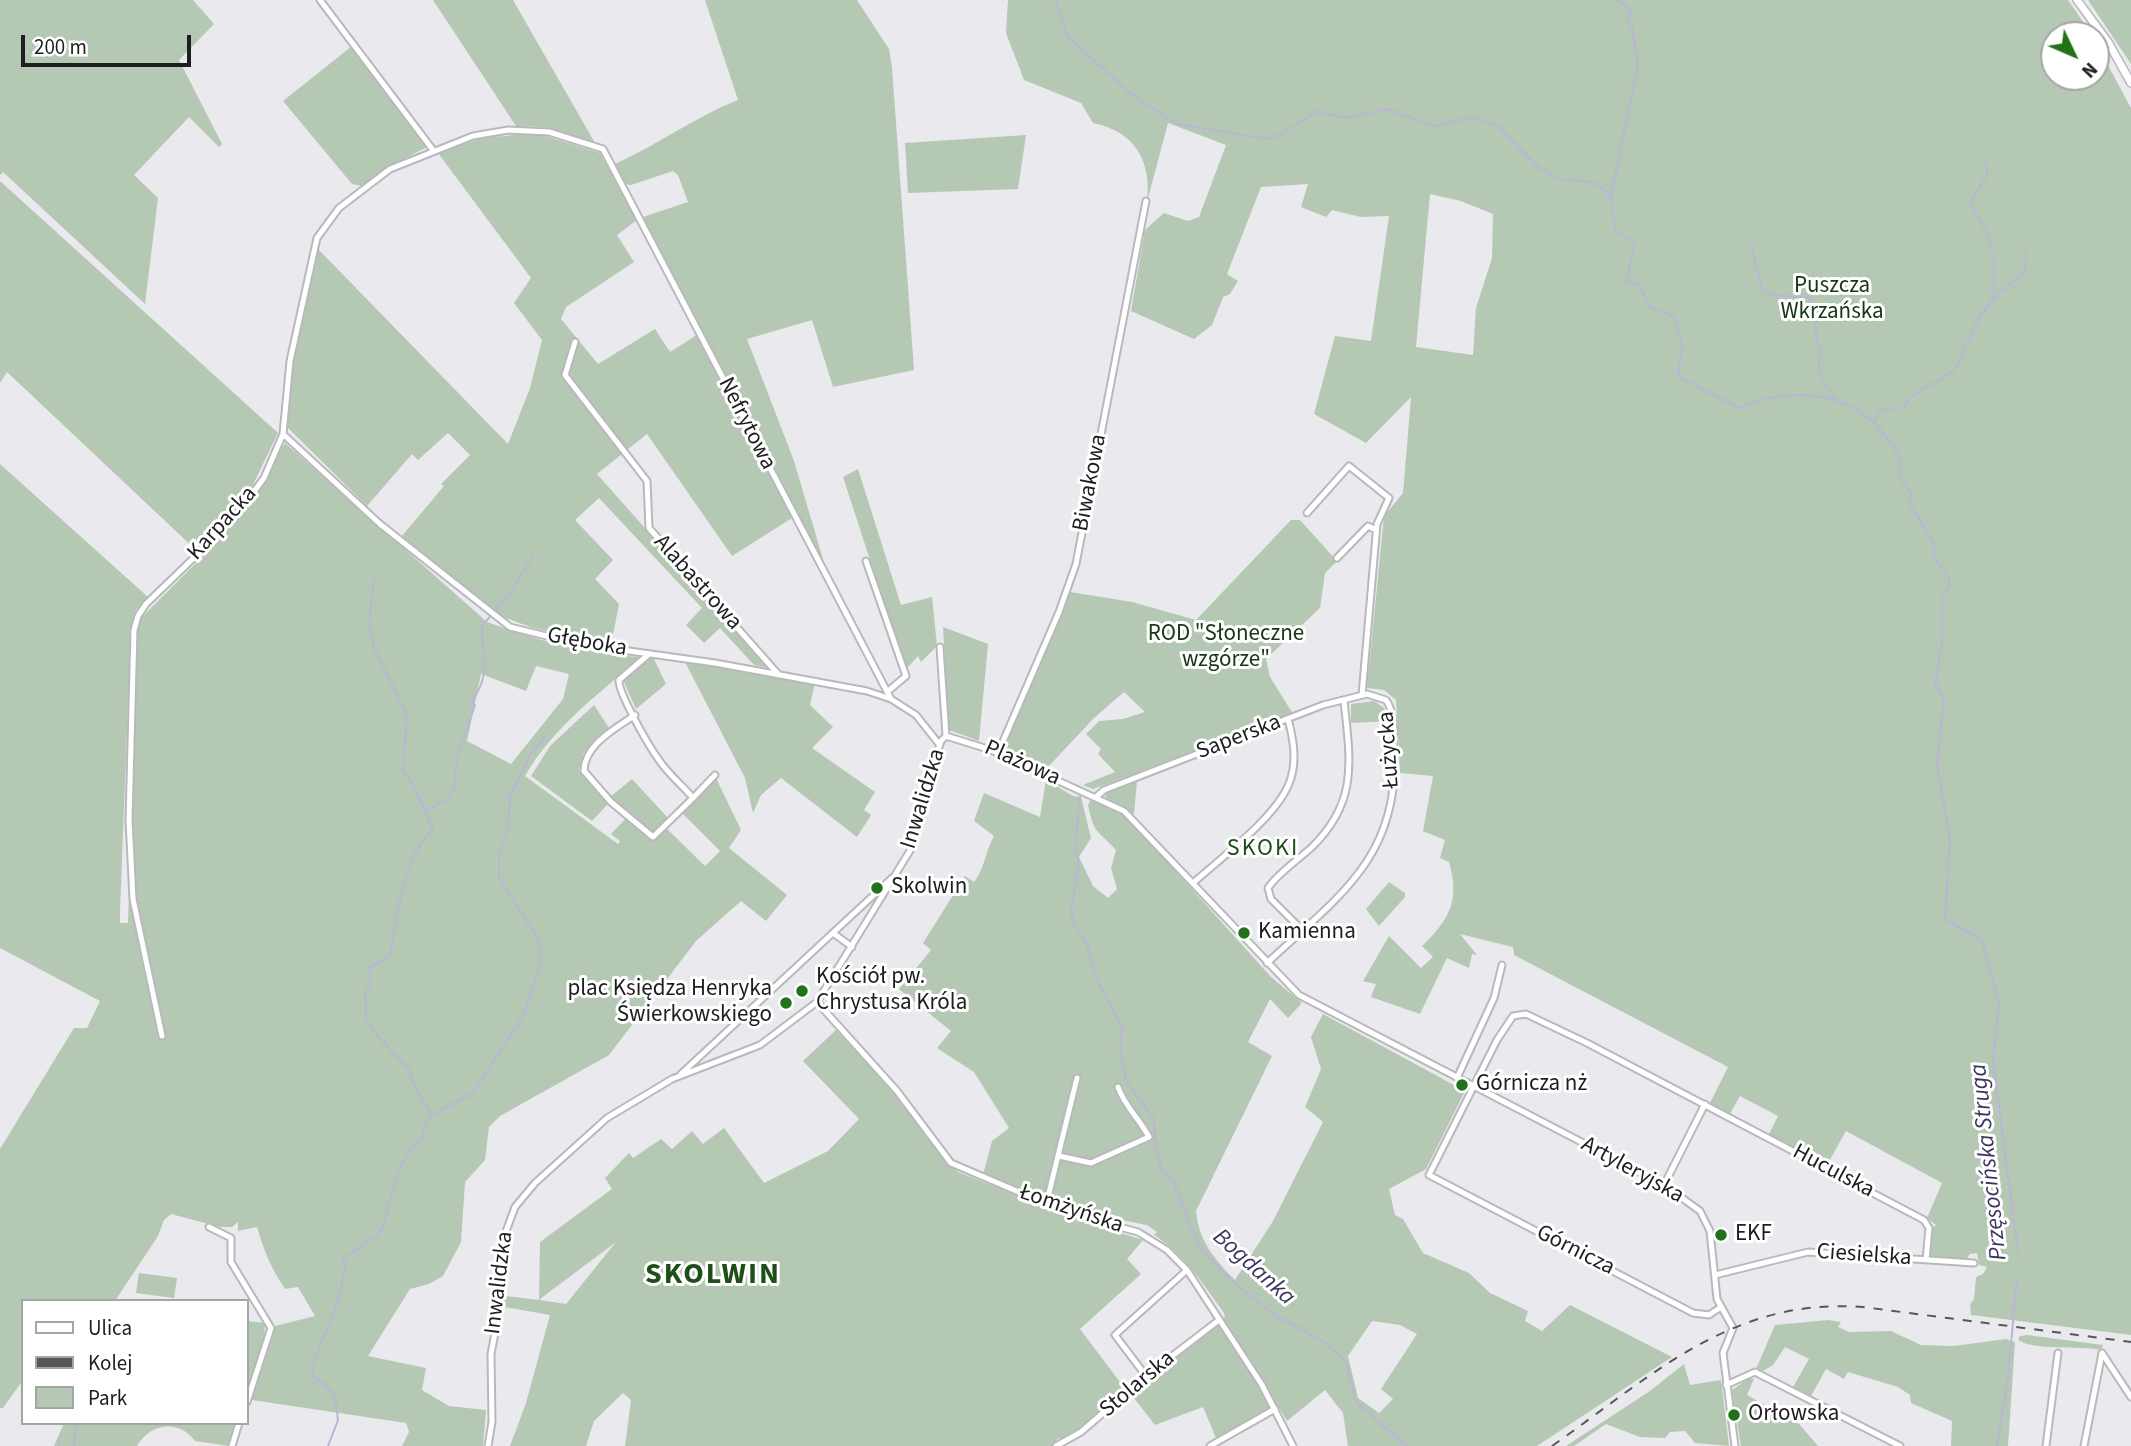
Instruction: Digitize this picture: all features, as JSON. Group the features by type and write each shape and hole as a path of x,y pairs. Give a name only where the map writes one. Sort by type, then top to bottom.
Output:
{"street":[{"path":"320,0 433,150"},
{"path":"2077,0 2108,42 2131,83"},
{"name":"Karpacka","path":"162,1035 133,907 129,820 134,630 138,616 146,604 225,529 250,500 284,434 290,361 317,238 339,208 363,187 390,169 473,136 516,130 549,132 603,149"},
{"name":"Nefrytowa","path":"603,149 891,699"},
{"name":"Biwakowa","path":"998,753 1059,612 1076,564 1146,201"},
{"name":"Alabastrowa","path":"575,342 565,375 648,481 649,528 778,674"},
{"name":"Głęboka","path":"284,434 380,524 497,620 532,633 867,691 891,699 916,715 939,744"},
{"path":"1307,513 1344,468 1349,466 1389,498 1376,530 1362,695"},
{"path":"1337,558 1368,526 1376,530"},
{"path":"866,561 906,676 887,692"},
{"name":"Inwalidzka","path":"679,1076 715,1064 772,1038 817,1002 881,900 918,834 939,744 946,736 940,647"},
{"path":"649,654 619,680 619,686 658,760 693,798"},
{"name":"Saperska","path":"1096,797 1104,790 1344,700 1374,694 1386,700"},
{"path":"1302,930 1271,899 1268,888 1318,841 1343,807 1349,776 1344,700"},
{"name":"Łużycka","path":"1267,962 1367,864 1386,827 1394,799 1395,771 1392,716 1386,700"},
{"path":"635,715 596,745 586,758 584,771 611,802 653,837 715,775"},
{"path":"1193,883 1282,798 1293,769 1294,744 1288,719"},
{"name":"Plażowa","path":"946,736 963,739 998,753 1096,797"},
{"path":"1096,797 1127,813 1301,996 1473,1087"},
{"name":"Inwalidzka","path":"488,1446 491,1353 501,1302 505,1234 512,1213 531,1188 602,1122 679,1076 708,1051 901,867"},
{"path":"875,894 881,900"},
{"path":"833,933 852,947"},
{"path":"1457,1078 1494,998 1502,965"},
{"name":"Łomżyńska","path":"817,1002 897,1091 951,1163 1046,1205 1145,1235 1167,1250 1187,1270 1275,1409 1293,1446"},
{"name":"Huculska","path":"1473,1087 1505,1026 1520,1013 1587,1043 1926,1221 1929,1228 1926,1260"},
{"path":"708,1051 715,1064"},
{"path":"1046,1205 1077,1078"},
{"path":"1059,1156 1091,1163 1149,1137 1137,1116 1124,1105 1118,1087"},
{"name":"Górnicza","path":"1473,1087 1429,1175 1693,1312 1711,1315 1721,1307"},
{"name":"Artyleryjska","path":"1473,1087 1664,1185 1688,1200 1704,1217 1711,1236 1721,1307"},
{"path":"1664,1185 1705,1104"},
{"path":"209,1227 231,1238 230,1262 269,1323 269,1336 248,1399"},
{"name":"Ciesielska","path":"1715,1276 1808,1252 1974,1264"},
{"path":"1146,1376 1115,1335 1187,1270"},
{"path":"1721,1307 1733,1328 1723,1353 1735,1446"},
{"name":"Stolarska","path":"1056,1446 1082,1432 1146,1376 1219,1320"},
{"path":"2046,1446 2058,1353"},
{"path":"2084,1446 2102,1353 2131,1397"},
{"path":"1726,1385 1755,1372 1900,1446"},
{"path":"1210,1446 1275,1409"},
{"path":"232,1446 238,1425"}],"green space":[{"path":"0,0 193,0 214,24 179,60 222,144 219,147 189,117 134,175 158,198 145,304 3,172 0,175"},
{"path":"433,0 513,0 595,143 541,127 516,126"},
{"path":"705,0 857,0 889,49 914,370 833,387 812,320 747,339 794,461 828,576 643,217 688,202 678,175 673,171 631,185 625,184 615,164 738,100"},
{"name":"Puszcza Wkrzańska","path":"1008,0 2068,0 2082,21 2040,21 2040,91 2110,91 2110,69 2131,108 2131,1335 1971,1315 1970,1305 1974,1299 1976,1277 1983,1274 1987,1267 1979,1265 1977,1253 1970,1254 1965,1261 1929,1257 1931,1230 1936,1225 1927,1218 1942,1183 1846,1131 1827,1165 1769,1134 1778,1116 1740,1096 1730,1114 1710,1103 1728,1067 1514,955 1513,947 1460,934 1477,955 1472,954 1469,968 1447,958 1420,1014 1371,997 1376,984 1363,981 1389,936 1421,968 1433,957 1422,946 1446,918 1453,898 1449,862 1440,858 1445,840 1423,831 1433,776 1400,773 1396,700 1384,690 1367,688 1384,516 1403,493 1411,397 1366,443 1314,414 1335,336 1371,341 1389,216 1361,217 1332,210 1326,217 1301,207 1308,184 1261,187 1227,274 1238,281 1230,294 1223,297 1212,325 1194,339 1131,311 1145,230 1164,213 1188,221 1199,217 1226,145 1168,123 1147,202 1148,187 1143,161 1129,140 1107,127 1093,123 1081,103 1024,80 1006,33","holes":["1430,194 1461,201 1493,214 1492,258 1476,308 1473,355 1416,347"]},
{"path":"2088,0 2131,0 2131,64 2110,33 2110,21 2102,21"},
{"path":"352,46 429,146 392,165 362,186 352,184 283,101"},
{"path":"536,133 600,153 637,220 617,235 634,262 566,307 561,319 598,364 655,329 670,352 697,335 792,518 732,556 647,434 597,474 769,668 754,665 720,628 704,643 686,625 702,608 599,498 575,520 613,560 595,579 619,604 611,645 533,628 495,614 402,536 444,486 441,484 470,455 448,433 418,460 412,454 367,506 288,428 294,360 317,248 508,444 530,388 542,340 514,303 531,278 438,153 482,138"},
{"path":"1026,135 1018,189 908,193 905,143"},
{"path":"0,181 278,433 248,495 197,551 7,372 0,383"},
{"path":"285,443 487,622 563,646 641,657 563,727 525,776 618,844 620,841 611,834 630,814 610,797 632,779 668,818 662,824 705,866 720,851 683,814 716,778 741,830 729,848 787,895 766,921 741,901 696,941 609,1055 500,1116 489,1127 485,1160 465,1182 461,1242 443,1276 429,1284 410,1289 368,1356 426,1368 422,1390 449,1406 486,1410 483,1446 402,1446 409,1432 406,1423 252,1400 275,1326 315,1316 298,1287 285,1289 268,1259 257,1227 238,1231 238,1222 232,1227 220,1227 171,1214 164,1220 158,1236 116,1299 21,1299 21,1383 3,1408 0,1408 0,1149 74,1028 87,1028 100,1001 0,948 0,464 148,597 136,610 131,627 120,923 128,923 137,633 141,618 236,523","holes":["536,666 569,674 563,699 511,764 467,741 481,674 526,691"]},
{"path":"858,469 901,605 932,597 937,646 921,662 918,656 908,667 905,667 843,477"},
{"name":"ROD \"Słoneczne wzgórze\"","path":"1291,520 1300,520 1337,561 1325,573 1320,608 1266,659 1270,677 1293,714 1093,789 1083,785 1115,772 1098,754 1101,749 1086,734 1099,721 1123,719 1145,712 1124,692 1094,718 1047,768 1004,748 1070,592 1132,602 1196,620"},
{"path":"943,627 988,644 979,741 949,730"},
{"path":"653,657 666,684 636,709 623,680"},
{"path":"685,662 815,683 810,705 833,727 812,748 875,792 864,810 871,815 857,837 781,778 761,795 753,813 745,778"},
{"path":"1374,701 1384,708 1387,721 1351,723 1351,704"},
{"path":"594,705 609,728 583,754 579,770 608,804 592,821 531,776 550,746"},
{"path":"1046,780 1073,796 1081,797 1091,838 1079,857 1093,886 1108,898 1117,889 1111,868 1116,850 1095,827 1088,805 1091,800 1121,814 1136,827 1271,977 1302,1003 1288,1018 1270,999 1248,1042 1272,1056 1196,1211 1200,1231 1209,1249 1235,1280 1273,1221 1323,1122 1305,1107 1321,1069 1311,1037 1323,1014 1465,1091 1426,1169 1389,1189 1395,1215 1403,1219 1423,1253 1469,1273 1490,1293 1528,1311 1525,1321 1542,1331 1570,1305 1672,1357 1537,1446 1348,1446 1343,1413 1325,1390 1287,1421 1277,1405 1216,1438 1203,1407 1155,1425 1130,1393 1225,1317 1224,1313 1184,1261 1154,1235 1157,1232 1147,1225 1068,1210 983,1175 992,1141 1009,1128 974,1072 937,1048 951,1031 899,989 931,950 923,943 965,876 974,882 980,871 994,836 974,821 984,793 1040,817","holes":["1372,1321 1400,1325 1417,1334 1381,1389 1393,1399 1379,1413 1358,1398 1348,1356"]},
{"path":"1137,780 1134,814 1105,797 1107,792"},
{"path":"1389,882 1405,893 1405,897 1379,926 1366,909"},
{"path":"836,1030 887,1084 944,1160 958,1172 1078,1220 1143,1240 1127,1259 1141,1274 1080,1329 1126,1390 1076,1433 1057,1439 1054,1446 625,1446 631,1400 623,1393 594,1421 586,1446 510,1446 526,1403 550,1315 505,1307 506,1296 539,1300 540,1242 612,1189 605,1178 629,1153 633,1158 661,1139 672,1149 692,1131 703,1144 724,1128 764,1183 828,1151 859,1119 803,1061","holes":["616,1242 566,1304 540,1299"]},
{"path":"139,1273 177,1278 174,1298 136,1293"},
{"path":"1828,1320 1841,1322 1838,1327 1849,1332 1891,1331 1921,1345 1954,1346 2006,1339 2015,1342 2008,1446 1951,1446 1952,1421 1911,1403 1910,1395 1898,1387 1848,1372 1844,1379 1826,1369 1811,1396 1793,1387 1809,1359 1785,1347 1773,1365 1763,1371 1756,1369 1775,1325"},
{"path":"248,1321 265,1323 264,1342 248,1388"},
{"path":"2020,1336 2103,1345 2101,1350 2045,1347 2018,1340"},
{"path":"1684,1364 1690,1385 1721,1380 1729,1446 1695,1443 1685,1431 1670,1432 1665,1438 1640,1437 1606,1424 1574,1446 1566,1446 1650,1391"},
{"path":"1748,1379 1754,1379 1747,1395 1799,1424 1818,1446 1741,1446 1732,1390"},
{"path":"63,1425 235,1425 229,1446 195,1441 181,1429 165,1427 149,1432 137,1446 54,1446"}],"waterway":[{"name":"Przęsocińska Struga","path":"1055,0 1068,37 1135,97 1178,124 1267,139 1284,133 1317,111 1344,118 1388,109 1433,126 1474,117 1498,126 1538,167 1561,180 1588,181 1599,185 1611,197 1615,229 1635,245 1626,281 1640,286 1650,307 1675,317 1682,347 1678,376 1739,408 1759,401 1799,395 1839,402 1857,410 1873,422 1887,438 1899,456 1899,478 1911,493 1910,504 1934,544 1934,559 1948,575 1950,585 1942,597 1942,643 1935,684 1944,699 1937,764 1950,840 1945,919 1976,936 1983,944 1999,1004 1993,1062 2018,1252"},
{"path":"1611,196 1638,64 1632,27 1628,24 1631,11 1618,0"},
{"path":"1984,162 1988,173 1970,203 1985,229 1992,251"},
{"path":"1751,246 1762,288 1767,294 1810,298 1821,351 1820,371 1824,383 1836,399"},
{"path":"1904,406 1922,389 1956,367 1965,344 1970,341 1984,311 2025,272 2026,251"},
{"path":"1994,259 1994,300"},
{"path":"1875,421 1879,411 1898,407"},
{"path":"426,810 446,800 454,790 457,757 475,705 471,702 478,692 484,674 482,626 510,593 534,554"},
{"path":"374,578 369,624 374,648 407,716 403,771 413,784 433,829 414,856 408,872 389,957 370,967 370,986 365,993 366,1018 373,1031 409,1069 413,1084 431,1114"},
{"path":"328,1446 338,1420 335,1395 313,1375 312,1367 336,1306 346,1266 342,1260 377,1236 383,1227 401,1167 406,1156 422,1140 425,1123 432,1115 472,1094 523,1016 541,964 539,940 499,878 499,855 508,828 510,796 531,753 546,736"},
{"name":"Bogdanka","path":"1080,796 1075,850 1079,863 1071,912 1075,926 1087,944 1097,980 1122,1028 1120,1053 1127,1083 1154,1119 1156,1150 1162,1171 1173,1181 1201,1250 1231,1280 1272,1313 1321,1340 1346,1361 1356,1402 1406,1446"},
{"name":"Przęsocińska Struga","path":"1997,1446 2008,1378 2017,1278"},
{"path":"74,1446 76,1425"}],"railway":[{"path":"1552,1446 1624,1393 1696,1347 1733,1328 1773,1315 1816,1307 1863,1307 2131,1342"}],"place":[{"name":"Skolwin","path":"877,888"},
{"name":"Kamienna","path":"1244,933"},
{"name":"Kościół pw. Chrystusa Króla","path":"802,991"},
{"name":"plac Księdza Henryka Świerkowskiego","path":"786,1003"},
{"name":"Górnicza nż","path":"1462,1085"},
{"name":"EKF","path":"1721,1235"},
{"name":"Orłowska","path":"1734,1415"}],"district":[{"name":"SKOKI","path":"1263,850"},
{"name":"SKOLWIN","path":"713,1276"}]}
